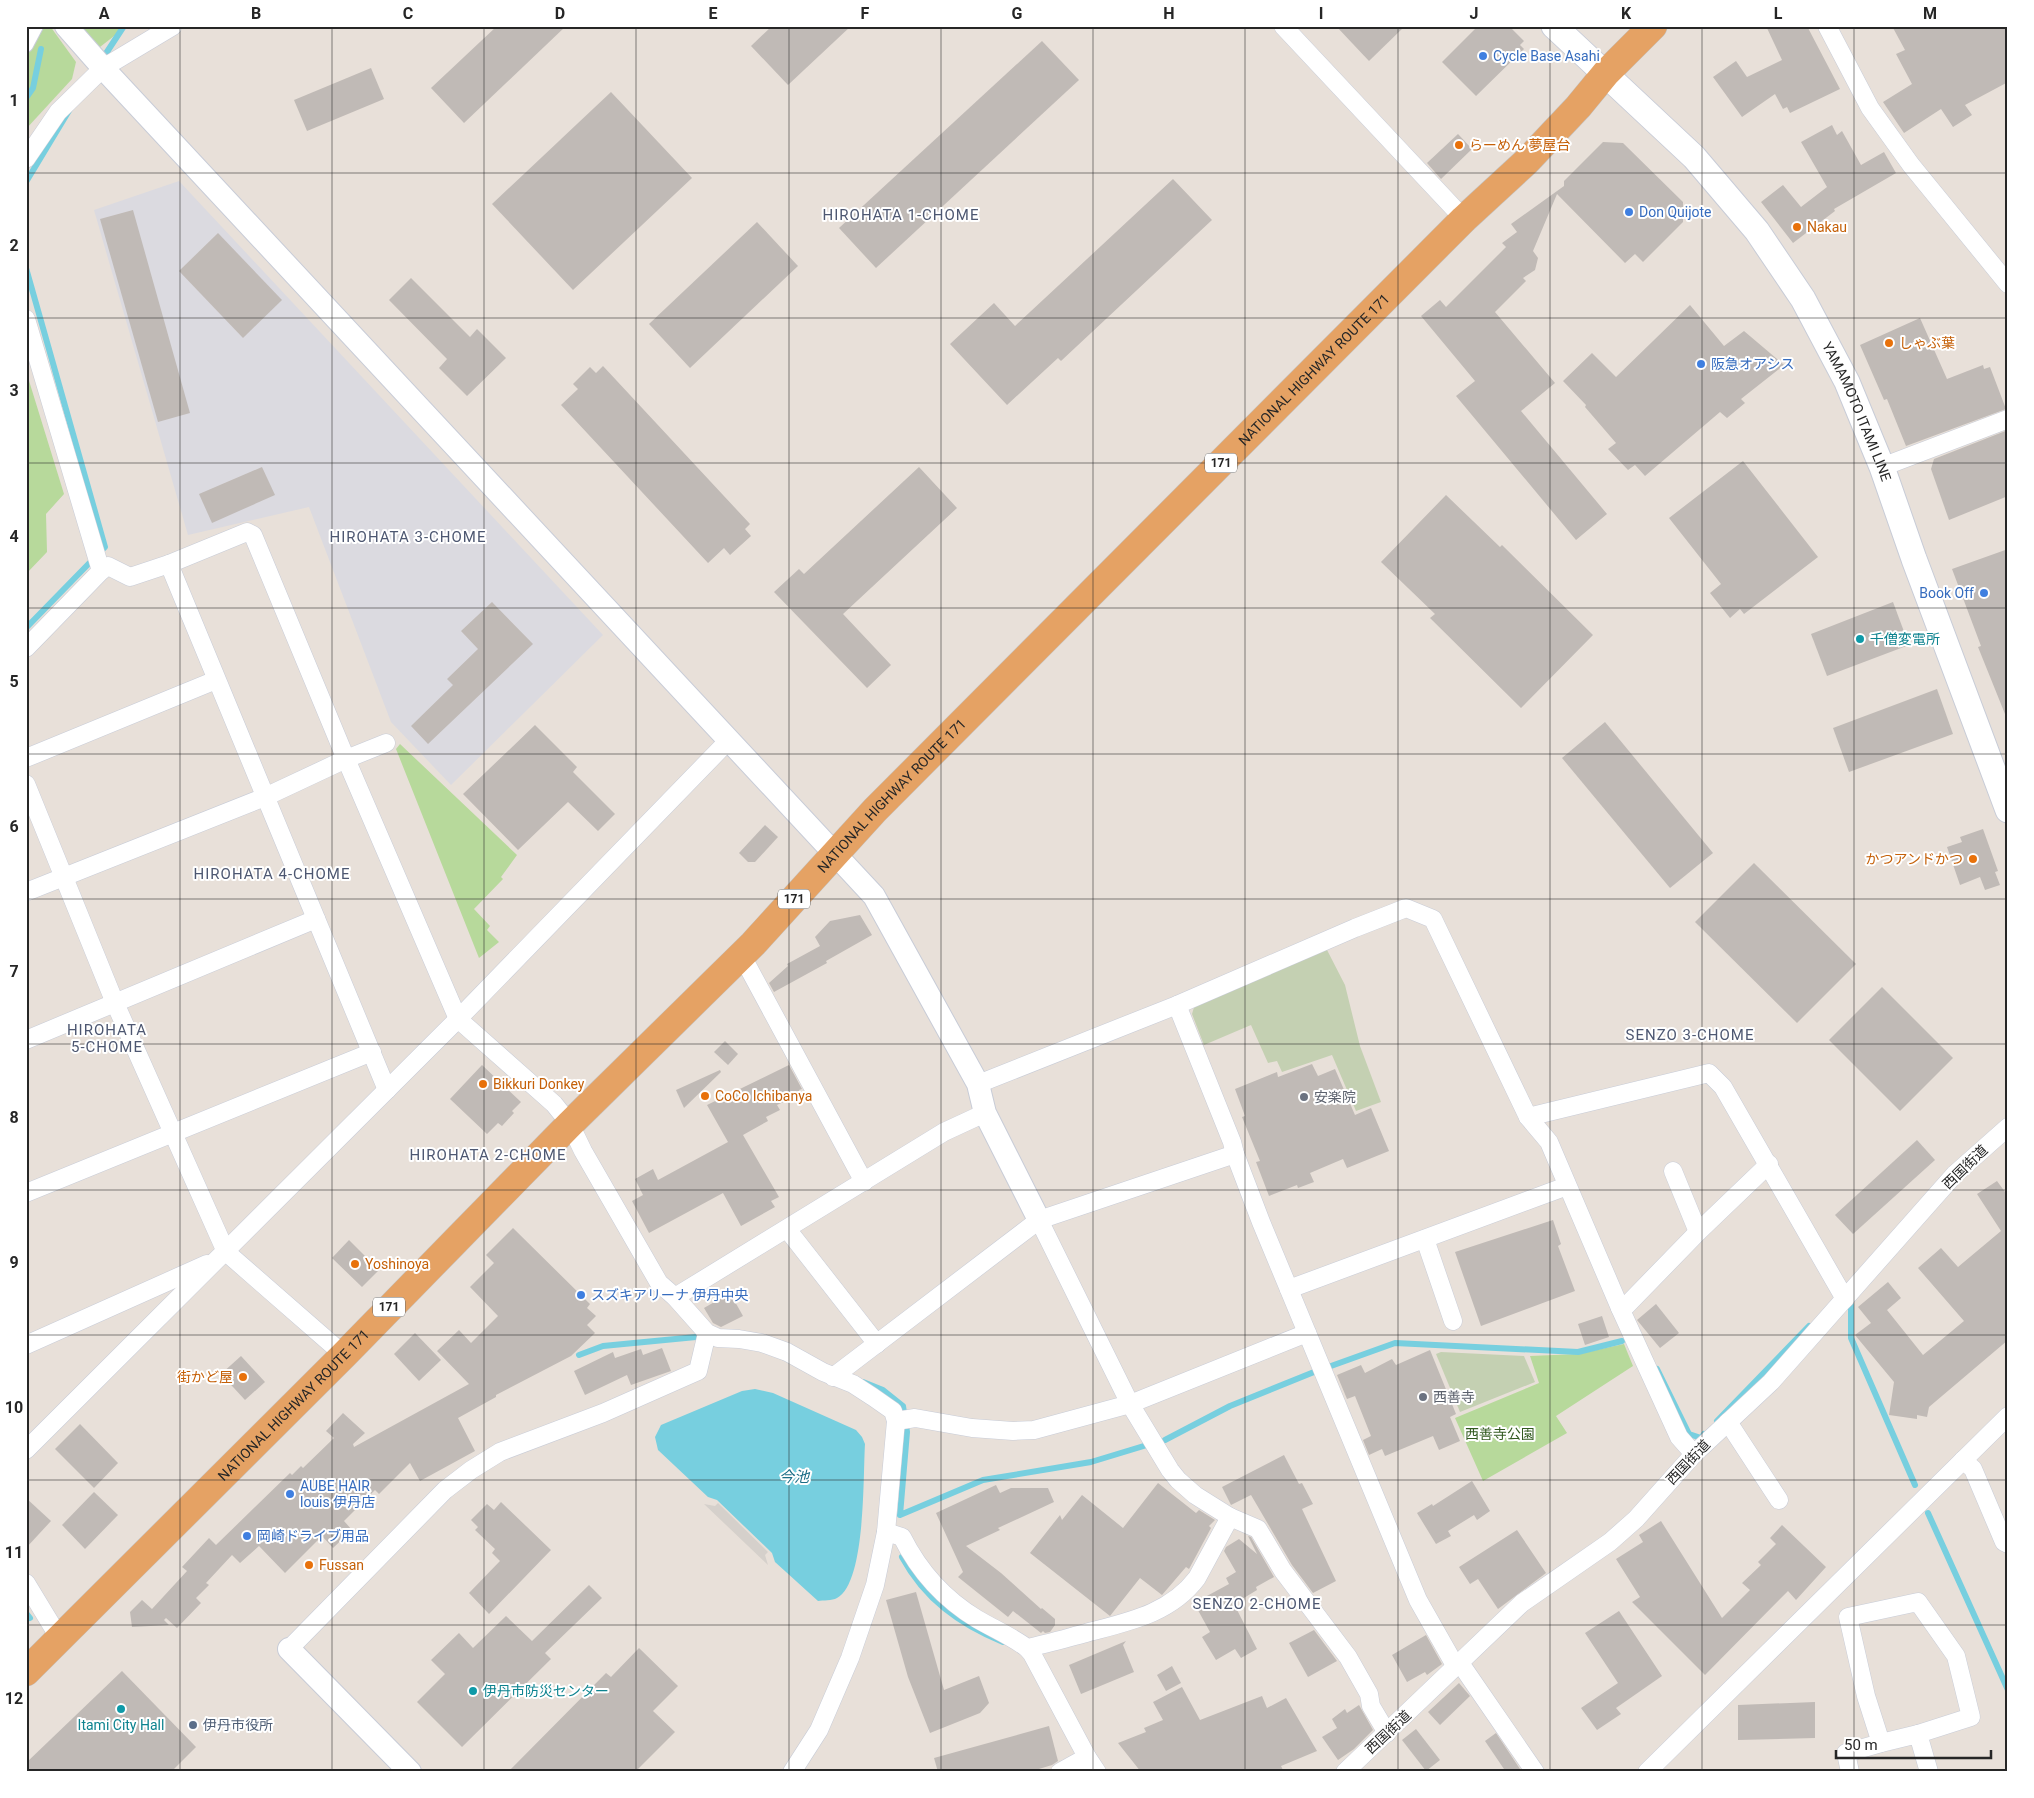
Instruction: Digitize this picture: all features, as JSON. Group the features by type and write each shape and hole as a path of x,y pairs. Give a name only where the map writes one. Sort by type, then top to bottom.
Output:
{"highway":[{"name":"NATIONAL HIGHWAY ROUTE 171","path":"26,1672 344,1355 570,1124 741,954 835,853 1464,219 1527,161 1578,108 1606,73 1654,26"}],"main road":[{"name":"YAMAMOTO ITAMI LINE","path":"1554,26 1694,156 1757,231 1803,299 1843,374 1882,467 1914,559 2008,810"}],"street":[{"path":"26,45 36,26"},
{"path":"66,26 874,896 978,1084 985,1112 1130,1404 1170,1470 1195,1495 1230,1517 1258,1529 1283,1571 1348,1657 1369,1694 1371,1706 1387,1733"},
{"path":"26,159 58,112 103,68 173,26"},
{"path":"1283,26 1464,219"},
{"path":"1827,26 1870,108 1911,165 2008,284"},
{"path":"26,319 101,571"},
{"path":"1882,467 2008,419"},
{"path":"26,648 108,566 130,577 169,564 247,532 253,535 346,759 458,1020 554,1104 570,1124 583,1151 659,1283 676,1297 707,1333 718,1338 762,1343 787,1352 833,1377 852,1384 893,1411 896,1421 886,1532 875,1585 850,1658 818,1730 792,1772"},
{"path":"169,564 387,1090"},
{"path":"26,758 216,680"},
{"path":"26,1450 458,1020 728,741"},
{"path":"26,892 265,797 346,759 386,743"},
{"path":"26,784 115,1003 172,1133 221,1256 344,1355"},
{"path":"978,1084 1177,1005 1406,908 1433,919 1528,1117 1549,1142 1620,1308 1679,1437 1694,1454"},
{"path":"26,1040 316,919"},
{"path":"741,954 864,1182"},
{"path":"1177,1005 1289,1289 1418,1600 1458,1665 1535,1772"},
{"path":"26,1193 372,1052"},
{"path":"1528,1117 1709,1073 1723,1087 1845,1299"},
{"path":"676,1297 944,1132 985,1112"},
{"name":"西国街道","path":"1345,1772 1522,1603 1610,1542 1636,1519 1694,1454 1771,1382 1955,1174 2008,1127"},
{"path":"833,1377 1039,1220 1235,1154"},
{"path":"1620,1308 1626,1306 1698,1232 1769,1164"},
{"path":"1673,1171 1698,1232"},
{"path":"1289,1289 1567,1186"},
{"path":"787,1229 877,1344"},
{"path":"1425,1238 1453,1321"},
{"path":"26,1345 221,1256"},
{"path":"410,1772 289,1649 445,1490 500,1452 603,1413 698,1371 707,1333"},
{"path":"896,1421 914,1418 972,1428 1013,1431 1034,1430 1130,1404 1307,1333"},
{"path":"1646,1772 2008,1416"},
{"path":"1728,1422 1779,1500"},
{"path":"1963,1460 1973,1469 2004,1542 2008,1544"},
{"path":"1027,1648 1136,1620 1166,1607 1192,1585 1197,1578 1230,1517"},
{"path":"886,1532 902,1537 919,1566 946,1596 978,1619 1013,1637 1027,1648 1097,1772"},
{"path":"26,1584 60,1639"},
{"path":"1850,1772 1846,1753 1918,1734 1971,1716 1956,1656 1918,1602 1848,1617 1866,1696 1881,1743"},
{"path":"1918,1734 1929,1772"},
{"path":"1060,1772 1087,1757"}],"shaded area":[{"path":"179,181 603,635 451,785 391,722 309,507 188,535 94,210"},
{"path":"718,1503 768,1552 765,1555 768,1565 704,1504 715,1506"}],"green space":[{"path":"40,26 50,26 76,62 72,79 26,129 26,52"},
{"path":"78,26 123,26 123,29 100,47"},
{"path":"26,371 64,494 46,514 47,552 26,574"},
{"path":"400,744 517,855 501,877 503,879 474,909 490,926 487,930 499,942 479,958 396,749"},
{"path":"1326,948 1345,985 1360,1046 1381,1102 1356,1111 1332,1055 1282,1072 1277,1061 1268,1063 1251,1025 1204,1045 1192,1014 1195,1004"},
{"name":"西善寺公園","path":"1624,1344 1633,1366 1556,1416 1567,1433 1483,1481 1455,1418 1539,1383 1530,1356 1578,1354"},
{"path":"1441,1352 1524,1356 1535,1382 1460,1412 1436,1354"}],"water":[{"name":"今池","path":"755,1389 773,1393 856,1430 865,1444 863,1502 858,1551 853,1572 846,1588 835,1599 818,1601 775,1562 772,1553 717,1500 708,1497 658,1450 655,1437 661,1425 742,1391"}],"building":[{"path":"497,26 566,26 464,123 431,88"},
{"path":"772,26 851,26 788,85 751,46"},
{"path":"1336,26 1405,26 1369,61"},
{"name":"Cycle Base Asahi","path":"1478,26 1509,26 1524,41 1520,45 1524,49 1476,96 1442,62"},
{"path":"1766,26 1807,26 1840,89 1790,113 1787,107 1783,109 1775,94 1742,117 1713,77 1736,61 1747,77 1782,60"},
{"path":"1892,26 2008,26 2008,82 1965,105 1972,115 1953,127 1941,109 1904,133 1883,102 1912,84 1896,54 1905,50"},
{"path":"1042,41 1079,80 876,268 839,228"},
{"path":"371,68 384,99 307,131 294,100"},
{"path":"611,92 692,178 573,290 492,204"},
{"path":"1832,125 1837,135 1842,131 1861,165 1884,152 1896,173 1834,209 1835,211 1793,243 1761,202 1783,185 1801,207 1827,187 1801,142"},
{"path":"1458,134 1472,149 1441,179 1427,163"},
{"path":"1603,142 1623,143 1683,202 1683,222 1643,262 1635,254 1625,263 1557,194 1533,251 1538,258 1535,270 1523,278 1526,281 1495,312 1555,383 1521,411 1607,514 1576,540 1456,396 1475,381 1421,316 1440,300 1446,307 1506,247 1502,243 1517,232 1511,224 1564,186 1564,181"},
{"path":"1173,179 1212,220 1061,361 1058,358 1007,405 950,344 994,303 1015,326"},
{"path":"133,210 190,413 158,422 100,219"},
{"path":"757,222 798,266 690,368 649,324"},
{"path":"218,233 282,300 243,338 179,271"},
{"path":"411,278 470,337 477,329 506,358 467,396 439,368 447,359 389,300"},
{"path":"1690,305 1724,346 1744,331 1784,365 1741,399 1745,403 1727,418 1720,412 1645,476 1635,465 1628,470 1608,449 1616,443 1585,407 1586,405 1563,381 1592,353 1616,377"},
{"path":"1920,318 1947,379 1983,365 1984,369 1990,367 2006,409 1906,446 1887,399 1884,400 1860,345"},
{"path":"603,366 750,524 745,529 751,536 730,555 724,548 708,563 561,405 578,389 573,384 590,367 596,373"},
{"path":"2008,430 2008,496 1949,520 1931,469 1934,459"},
{"path":"1743,461 1818,557 1744,614 1740,609 1730,618 1710,593 1721,584 1669,518"},
{"path":"262,467 275,495 212,523 199,494"},
{"path":"919,467 957,508 843,614 891,665 867,688 774,592 799,569 804,574"},
{"path":"1446,495 1500,547 1502,545 1593,635 1521,708 1430,618 1435,614 1381,562"},
{"name":"Book Off","path":"2008,549 2007,719 1978,647 1981,646 1952,569"},
{"path":"492,602 533,644 428,744 411,726 453,685 447,679 478,649 461,631"},
{"name":"千僧変電所","path":"1893,602 1909,645 1827,676 1811,634"},
{"path":"1937,689 1953,734 1849,772 1833,728"},
{"path":"1605,722 1713,853 1670,888 1562,758"},
{"path":"535,725 577,767 573,772 615,814 598,831 568,802 518,850 463,794"},
{"path":"765,825 778,837 755,862 748,862 739,853"},
{"path":"1983,829 1998,871 1995,872 2000,885 1985,890 1980,877 1960,885 1947,847 1962,842 1960,837"},
{"path":"1754,863 1856,964 1797,1023 1695,922"},
{"path":"860,915 872,935 826,961 827,963 774,992 769,983 788,966 787,964 820,946 815,937 830,921"},
{"path":"1882,987 1953,1058 1900,1111 1829,1040"},
{"path":"725,1041 738,1054 728,1065 714,1052"},
{"path":"1312,1064 1318,1076 1335,1069 1355,1115 1371,1108 1389,1151 1347,1168 1343,1159 1310,1173 1314,1182 1298,1188 1297,1185 1269,1196 1256,1162 1260,1161 1242,1117 1245,1116 1235,1089 1277,1072 1278,1077"},
{"name":"Bikkuri Donkey","path":"482,1065 521,1102 502,1126 498,1123 487,1134 450,1099"},
{"path":"789,1065 802,1089 799,1090 800,1094 777,1105 780,1110 766,1117 768,1121 743,1135 779,1197 771,1201 775,1207 741,1226 723,1193 649,1233 632,1201 643,1195 635,1179 653,1169 658,1180 728,1142 707,1105"},
{"path":"720,1070 721,1072 684,1108 676,1090"},
{"path":"1917,1140 1935,1160 1853,1234 1835,1215"},
{"path":"1997,1181 2008,1196 2008,1340 1929,1407 1927,1417 1917,1415 1917,1419 1889,1415 1894,1382 1855,1335 1871,1323 1858,1307 1888,1282 1901,1298 1887,1310 1923,1355 1964,1321 1918,1268 1941,1248 1958,1267 2001,1231 1977,1194"},
{"path":"1553,1220 1561,1244 1558,1246 1575,1291 1481,1326 1455,1252"},
{"path":"513,1228 590,1304 587,1308 596,1316 587,1325 595,1333 571,1356 496,1395 496,1397 458,1418 475,1451 420,1481 410,1463 379,1494 375,1490 344,1521 352,1530 333,1548 322,1536 285,1573 259,1546 240,1563 232,1555 206,1583 209,1585 196,1598 201,1603 177,1628 166,1618 164,1620 169,1625 132,1627 130,1612 142,1600 152,1609 187,1571 182,1567 209,1538 216,1545 290,1473 292,1475 301,1466 303,1468 334,1438 326,1431 343,1413 365,1433 353,1444 354,1447 469,1384 437,1351 459,1330 471,1343 498,1316 470,1287 494,1263 486,1255"},
{"name":"Yoshinoya","path":"349,1240 379,1270 362,1287 332,1258"},
{"path":"730,1293 743,1316 721,1327 713,1323 704,1308"},
{"path":"1656,1304 1679,1333 1660,1348 1637,1320"},
{"path":"1602,1316 1609,1337 1585,1345 1578,1324"},
{"path":"415,1333 441,1360 419,1381 394,1354"},
{"path":"662,1348 671,1371 631,1385 627,1375 585,1395 574,1371 613,1352 615,1358 641,1349 643,1355"},
{"path":"1430,1350 1456,1414 1450,1417 1460,1441 1439,1450 1433,1436 1385,1456 1382,1449 1369,1455 1363,1440 1371,1436 1355,1396 1347,1399 1337,1375 1361,1365 1365,1373 1392,1359 1396,1365"},
{"path":"241,1356 265,1382 245,1400 221,1374"},
{"path":"80,1424 118,1463 94,1488 55,1449"},
{"path":"1284,1455 1299,1484 1302,1483 1313,1504 1302,1509 1336,1581 1313,1593 1292,1565 1251,1495 1231,1505 1222,1487"},
{"path":"1472,1481 1490,1511 1477,1520 1474,1515 1448,1531 1451,1536 1436,1544 1417,1513 1432,1504 1433,1506"},
{"path":"1158,1483 1196,1513 1199,1510 1215,1520 1209,1526 1211,1528 1189,1569 1186,1567 1162,1595 1140,1578 1110,1616 1030,1553 1060,1515 1062,1520 1082,1495 1123,1528"},
{"path":"996,1485 1000,1493 1011,1488 1048,1488 1054,1502 998,1528 1000,1530 966,1546 1055,1619 1055,1625 1050,1632 1045,1633 1043,1631 1041,1633 1013,1611 1008,1617 958,1577 963,1572 936,1513"},
{"path":"94,1492 118,1515 85,1549 62,1525"},
{"path":"26,1498 51,1521 26,1548"},
{"path":"501,1502 551,1550 489,1614 469,1593 500,1561 492,1553 495,1549 475,1530 478,1527 471,1520 487,1504 494,1510"},
{"path":"1661,1521 1722,1618 1750,1590 1742,1583 1761,1565 1758,1562 1776,1544 1770,1538 1782,1525 1826,1567 1796,1600 1788,1591 1705,1675 1632,1602 1640,1597 1616,1559 1643,1542 1639,1535"},
{"path":"1517,1530 1546,1573 1498,1609 1478,1579 1470,1584 1459,1567"},
{"path":"1248,1536 1251,1537 1274,1577 1256,1587 1257,1590 1234,1604 1257,1649 1241,1658 1235,1649 1216,1660 1202,1637 1210,1632 1194,1603 1229,1584 1226,1578 1236,1572 1224,1551 1226,1547 1239,1539 1257,1554"},
{"name":"伊丹市防災センター","path":"589,1585 602,1598 545,1653 551,1659 462,1747 417,1702 445,1674 431,1660 459,1633 473,1648 506,1616 532,1641"},
{"path":"916,1592 944,1690 979,1676 989,1703 980,1713 930,1733 908,1677 886,1600"},
{"path":"1619,1611 1662,1676 1616,1708 1621,1714 1597,1730 1581,1708 1618,1683 1585,1633"},
{"path":"1314,1630 1337,1661 1308,1677 1289,1643"},
{"path":"1426,1635 1442,1664 1427,1675 1425,1672 1407,1682 1392,1655"},
{"path":"1126,1641 1123,1645 1134,1672 1081,1694 1069,1665"},
{"path":"639,1648 678,1686 653,1711 675,1732 635,1772 508,1772 606,1673 611,1677"},
{"path":"1172,1666 1181,1683 1166,1691 1157,1675"},
{"name":"Itami City Hall","path":"122,1671 196,1747 171,1772 26,1772 26,1763"},
{"path":"1459,1683 1470,1696 1440,1725 1428,1712"},
{"path":"1182,1687 1200,1720 1262,1696 1267,1708 1286,1698 1317,1751 1281,1766 1284,1772 1141,1772 1118,1743 1146,1732 1144,1728 1163,1720 1153,1702"},
{"path":"1815,1702 1815,1738 1738,1740 1738,1705"},
{"path":"1359,1705 1373,1730 1354,1749 1338,1760 1322,1737 1337,1728 1332,1719 1345,1709 1347,1713"},
{"path":"1049,1726 1058,1761 1052,1765 1029,1772 938,1772 934,1758"},
{"path":"1416,1729 1440,1760 1426,1771 1402,1740"},
{"path":"1496,1733 1522,1772 1506,1772 1485,1741"}],"waterway":[{"path":"101,61 124,26"},
{"path":"26,98 33,88 41,49"},
{"path":"26,182 70,109"},
{"path":"26,268 105,547 26,628"},
{"path":"1851,1305 1851,1338 1915,1485"},
{"path":"1717,1421 1809,1326"},
{"path":"579,1355 603,1346 696,1337"},
{"path":"1331,1366 1395,1343 1578,1352 1622,1341"},
{"path":"1657,1369 1689,1434 1701,1438 1704,1434"},
{"path":"1165,1440 1230,1406 1314,1372"},
{"path":"863,1382 883,1390 903,1406 907,1432 900,1515 983,1480 1091,1462 1147,1445"},
{"path":"1928,1513 2008,1690"},
{"path":"902,1557 921,1585 945,1609 972,1627 1003,1642"},
{"path":"26,1613 30,1618"}],"place":[{"name":"Cycle Base Asahi","path":"1483,56"},
{"name":"らーめん 夢屋台","path":"1459,145"},
{"name":"Don Quijote","path":"1629,212"},
{"name":"Nakau","path":"1797,227"},
{"name":"しゃぶ葉","path":"1889,343"},
{"name":"阪急オアシス","path":"1701,364"},
{"name":"Book Off","path":"1984,593"},
{"name":"千僧変電所","path":"1860,639"},
{"name":"かつアンドかつ","path":"1973,859"},
{"name":"Bikkuri Donkey","path":"483,1084"},
{"name":"CoCo Ichibanya","path":"705,1096"},
{"name":"安楽院","path":"1304,1097"},
{"name":"Yoshinoya","path":"355,1264"},
{"name":"スズキアリーナ 伊丹中央","path":"581,1295"},
{"name":"街かど屋","path":"243,1377"},
{"name":"西善寺","path":"1423,1397"},
{"name":"AUBE HAIR louis 伊丹店","path":"290,1494"},
{"name":"岡崎ドライブ用品","path":"247,1536"},
{"name":"Fussan","path":"309,1565"},
{"name":"伊丹市防災センター","path":"473,1691"},
{"name":"Itami City Hall","path":"121,1709"},
{"name":"伊丹市役所","path":"193,1725"}],"district":[{"name":"HIROHATA 1-CHOME","path":"901,215"},
{"name":"HIROHATA 3-CHOME","path":"408,537"},
{"name":"HIROHATA 4-CHOME","path":"272,874"},
{"name":"SENZO 3-CHOME","path":"1690,1035"},
{"name":"HIROHATA 5-CHOME","path":"107,1038"},
{"name":"HIROHATA 2-CHOME","path":"488,1155"},
{"name":"SENZO 2-CHOME","path":"1257,1604"}]}
